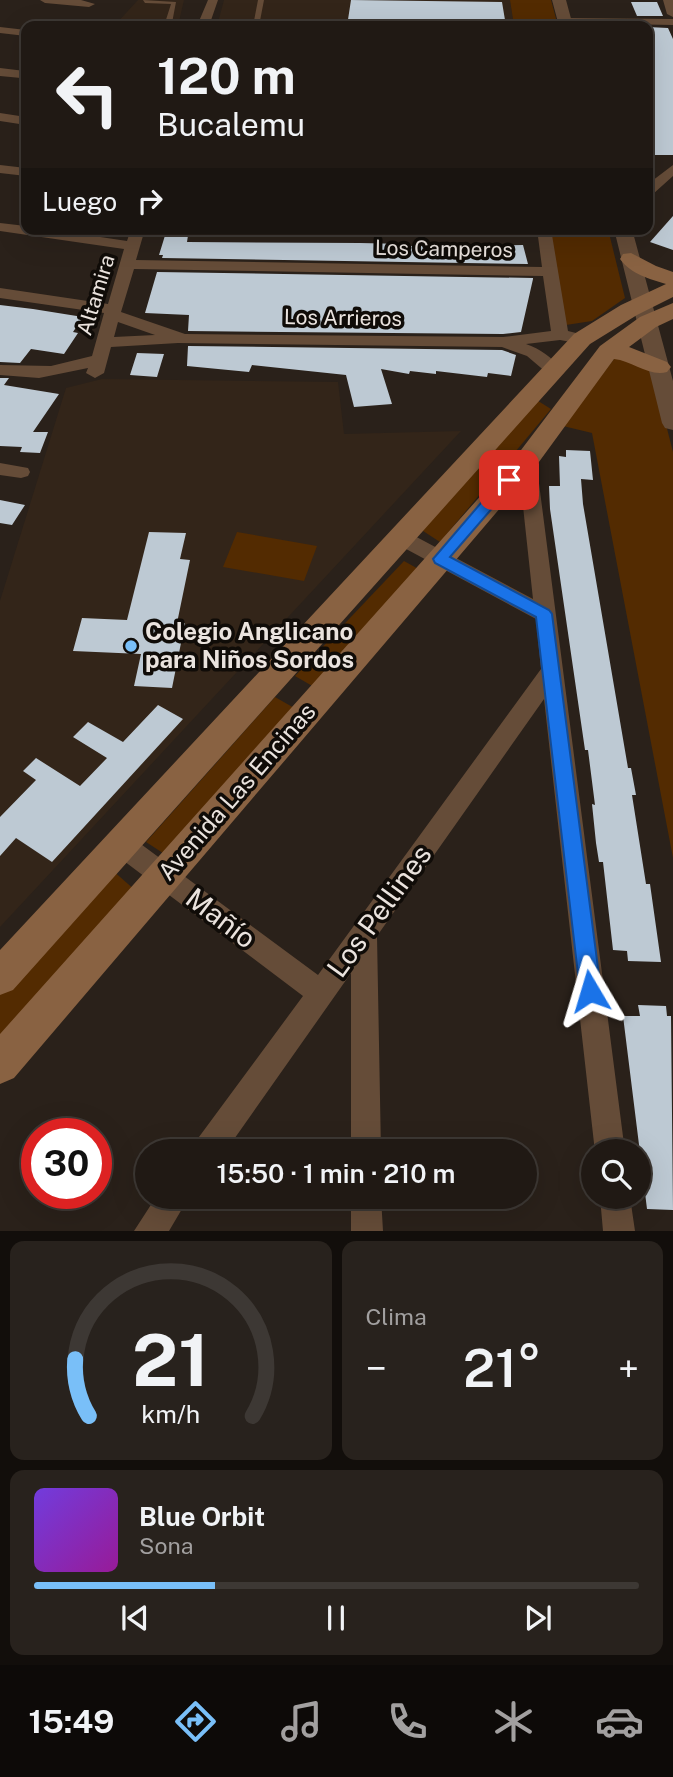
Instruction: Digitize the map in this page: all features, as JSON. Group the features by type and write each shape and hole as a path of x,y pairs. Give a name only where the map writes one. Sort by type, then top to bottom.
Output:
{"main road":[{"path":"631,259 648,271 673,279"},
{"name":"Avenida Las Encinas","path":"0,1064 527,460 608,351 645,312 673,289"},
{"name":"Avenida Las Encinas","path":"0,977 553,369 571,337 645,312 673,310"},
{"path":"608,351 631,354 659,367"}],"street":[{"path":"45,0 89,4"},
{"path":"205,21 213,0"},
{"path":"559,0 564,21"},
{"path":"667,0 673,14"},
{"path":"653,22 673,22"},
{"path":"0,30 21,32"},
{"path":"0,72 21,74"},
{"path":"0,117 21,120"},
{"path":"0,169 21,171"},
{"path":"653,187 673,169"},
{"path":"0,227 21,230"},
{"path":"56,235 133,246"},
{"name":"Altamira","path":"100,358 136,235"},
{"path":"545,235 550,272 571,337"},
{"path":"624,235 672,416"},
{"name":"Los Camperos","path":"128,264 550,272"},
{"name":"Los Arrieros","path":"0,293 113,312 183,339"},
{"name":"Los Arrieros","path":"0,370 31,374 53,373 100,358 183,339 503,342 571,337"},
{"name":"Los Arrieros","path":"503,342 533,352 553,369"},
{"path":"527,460 608,1139"},
{"path":"0,469 21,472"},
{"path":"402,538 544,614"},
{"name":"Los Pellines","path":"216,1139 552,671"},
{"name":"Mañío","path":"121,844 321,993"},
{"path":"364,932 366,1139"},
{"path":"150,1231 166,1209"},
{"path":"366,1209 367,1231"},
{"path":"616,1209 619,1231"}],"lane":[{"path":"257,21 261,0"},
{"path":"145,1 174,4 169,21"}],"shaded area":[{"path":"138,0 184,0 179,21 119,21"},
{"path":"224,0 510,0 513,21 218,21"},
{"path":"510,0 551,0 557,21 513,21"},
{"path":"550,235 609,235 625,298 592,321 566,325"},
{"path":"614,359 652,370 673,452 673,858 592,433 563,426"},
{"name":"Colegio Anglicano para Niños Sordos","path":"102,379 338,382 344,434 461,431 0,927 0,601 66,388"},
{"path":"535,399 551,409 440,542 420,529"},
{"path":"237,532 317,546 304,581 223,567"},
{"path":"404,561 422,571 314,687 295,676"},
{"path":"275,697 296,709 169,857 146,842"},
{"path":"111,869 136,891 0,1044 0,992"}],"building":[{"path":"351,0 502,2 505,21 348,21"},
{"path":"631,2 657,2 663,16 637,16"},
{"path":"653,27 668,28 673,39 673,155 653,155"},
{"path":"673,216 673,250 650,242"},
{"path":"165,235 188,235 187,242 523,245 528,264 162,258 163,255 159,255"},
{"path":"157,272 533,279 521,332 188,331 189,315 145,313"},
{"path":"0,305 83,317 73,332 78,333 64,354 31,349 20,363 0,362"},
{"path":"188,346 502,350 516,355 511,376 488,373 487,377 436,371 436,374 410,371 409,374 381,369 392,404 354,407 346,375 252,365 249,372 187,366"},
{"path":"137,353 164,354 157,377 130,375"},
{"path":"0,378 9,378 4,385 59,394 33,432 48,432 40,453 20,452 22,447 0,446"},
{"path":"566,450 590,451 593,480 581,479 583,504 628,768 631,768 636,795 632,795 646,884 650,884 661,962 628,961 627,951 613,950 603,862 599,862 596,843 592,804 595,805 588,750 585,750 550,509 549,486 560,486 559,456 566,457"},
{"path":"0,500 25,505 12,525 0,523"},
{"path":"149,532 186,533 180,559 190,560 177,623 185,623 172,688 134,686 141,654 73,651 82,618 127,620"},
{"path":"158,705 183,719 52,862 16,838 0,856 0,817 36,780 23,771 36,758 80,786 107,758 73,737 88,722 123,742"},
{"path":"638,1005 666,1006 667,1016 671,1016 673,1210 647,1209 651,1209 651,1139 638,1139 623,1016 640,1016"}],"place":[{"name":"Colegio Anglicano para Niños Sordos","path":"131,646"}],"route":[{"path":"509,480 440,559 544,614 590,991"}]}
